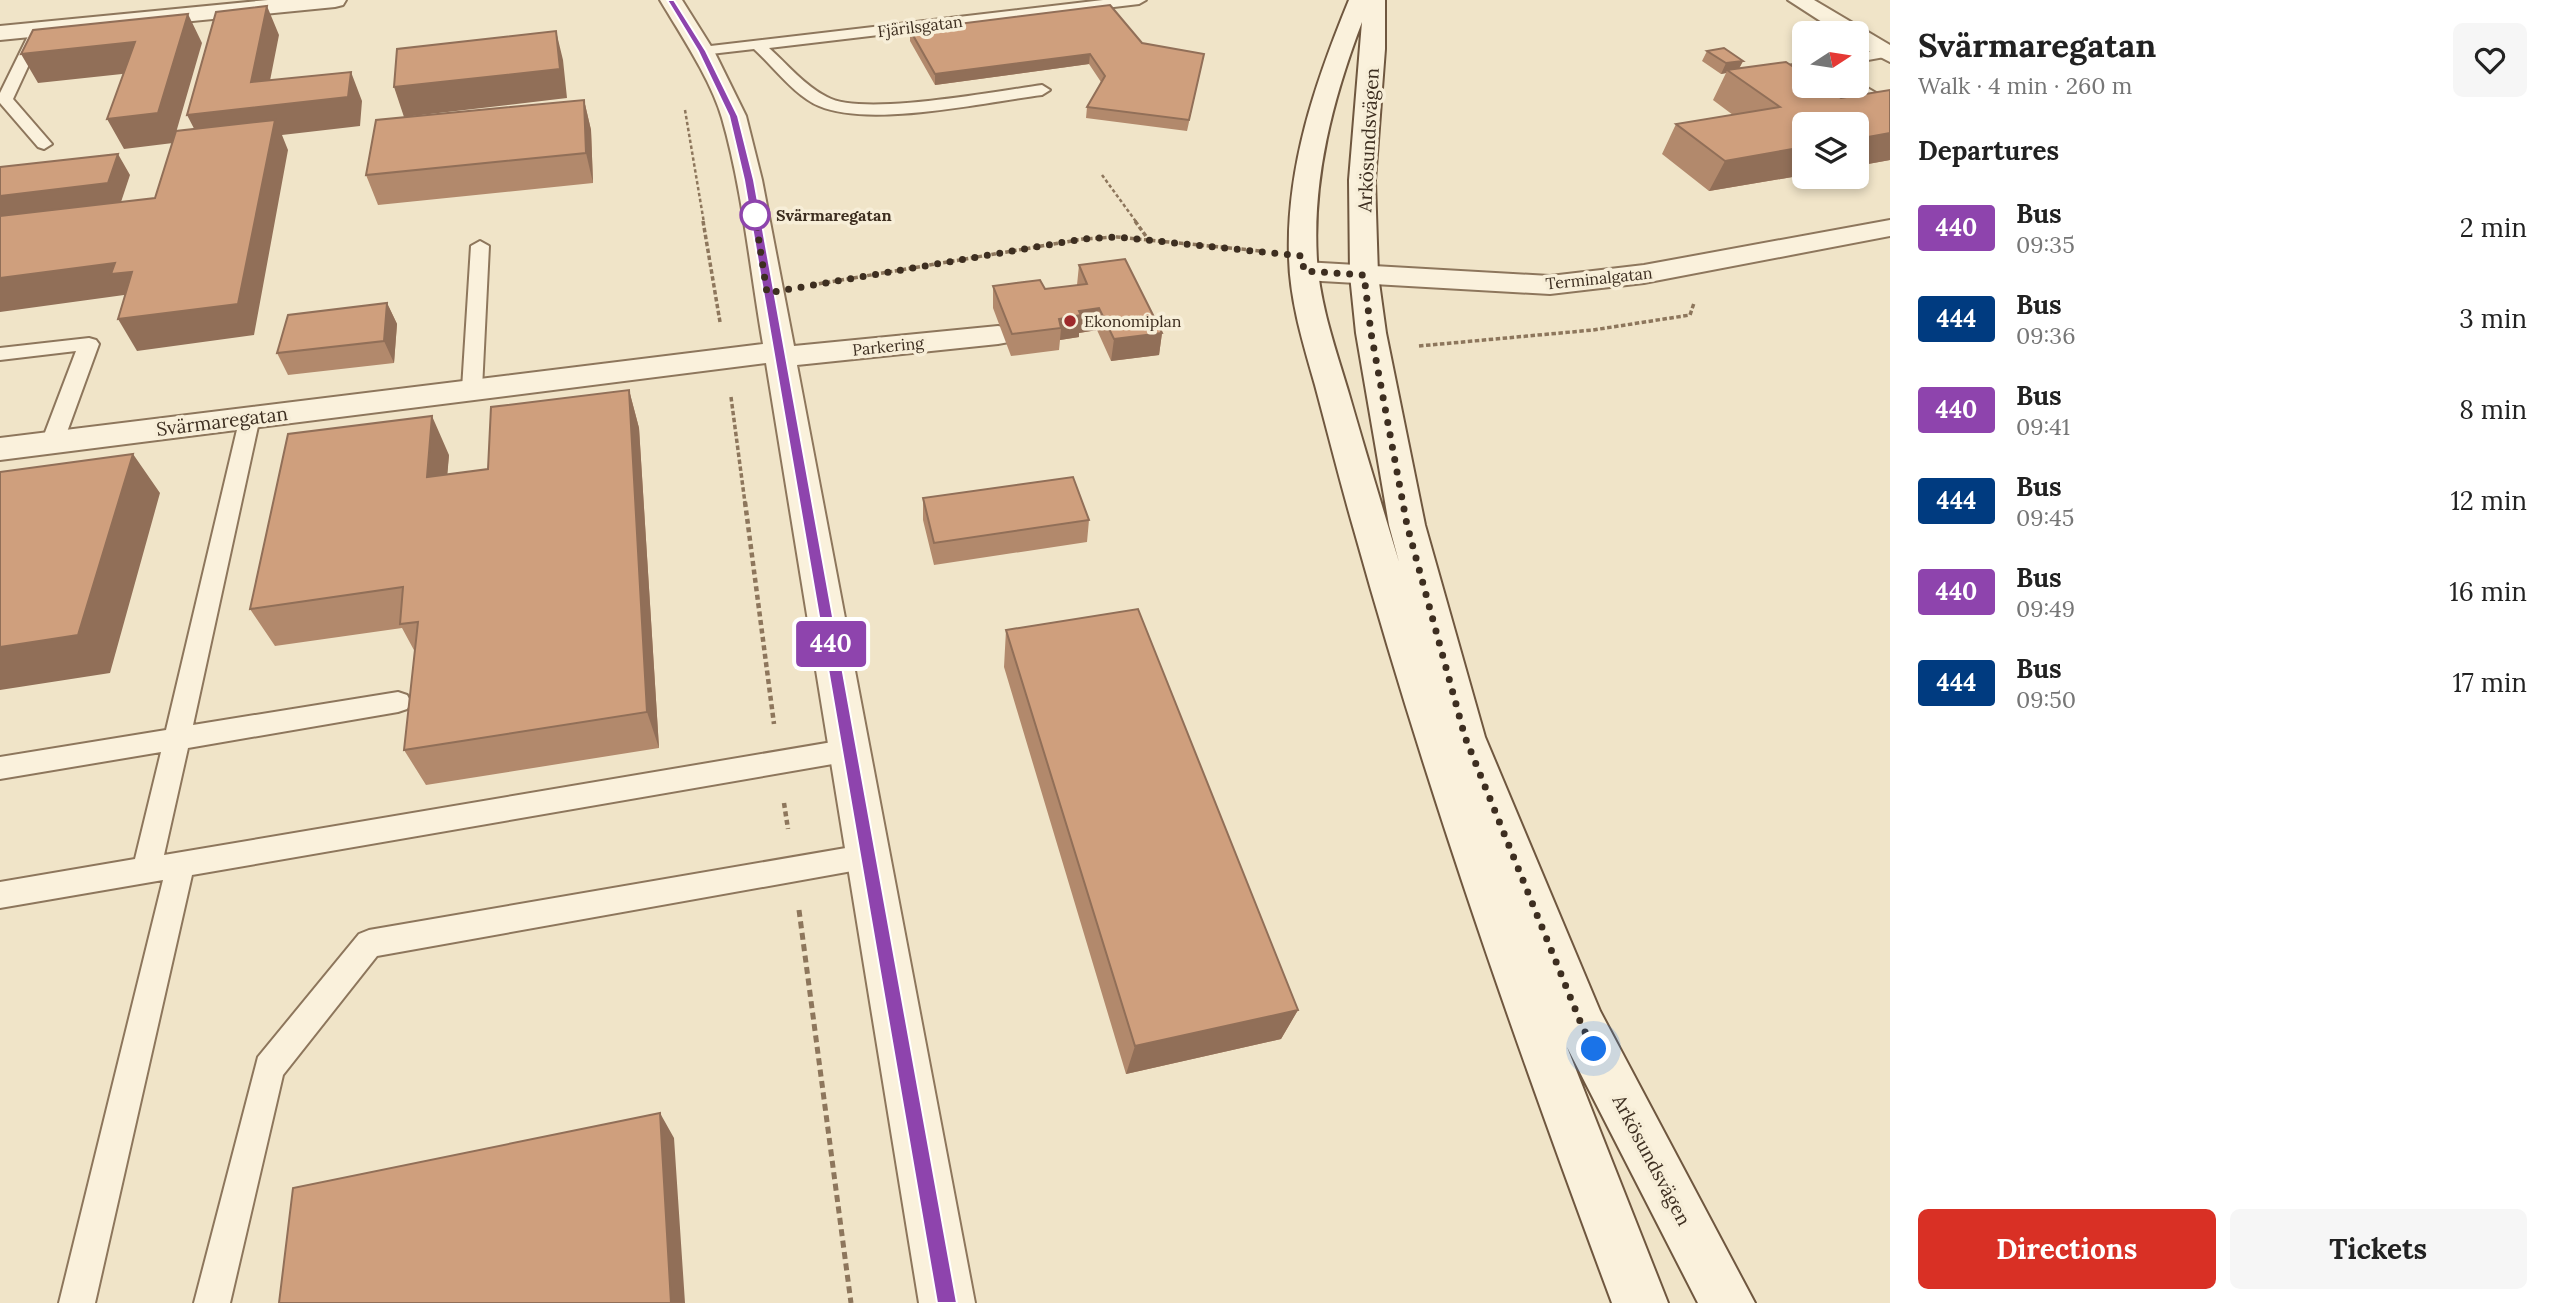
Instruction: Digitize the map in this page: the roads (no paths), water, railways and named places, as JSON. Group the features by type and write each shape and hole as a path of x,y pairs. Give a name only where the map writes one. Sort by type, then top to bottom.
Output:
{"street":[{"path":"0,33 335,0"},
{"path":"671,0 702,51 734,116 749,180 947,1303"},
{"name":"Arkösundsvägen","path":"1360,0 1337,54 1315,120 1304,196 1303,263 1312,318 1392,604 1495,916 1574,1135 1640,1303"},
{"name":"Arkösundsvägen","path":"1374,0 1373,49 1362,180 1364,275 1371,333 1407,525 1465,737 1582,1026 1727,1303"},
{"path":"1799,0 1834,21"},
{"path":"1869,42 1888,54"},
{"name":"Terminalgatan","path":"1303,263 1364,275 1550,285 1644,274 1890,228"},
{"name":"Parkering","path":"778,354 998,335"},
{"name":"Svärmaregatan","path":"0,449 726,357 778,354"}],"lane":[{"name":"Fjärilsgatan","path":"702,51 1139,0"},
{"path":"38,30 5,99 44,144"},
{"path":"758,45 824,103 859,110 1042,90"},
{"path":"1869,56 1888,54"},
{"path":"1792,69 1777,72 1792,82"},
{"path":"1864,111 1888,106 1869,95"},
{"path":"472,389 480,246"},
{"path":"0,354 89,344 52,443"},
{"path":"147,869 250,418"},
{"path":"0,768 398,702"},
{"path":"0,895 850,750"},
{"path":"212,1303 269,1068 369,944 869,856"},
{"path":"78,1303 181,863"}],"place":[{"name":"Svärmaregatan","path":"755,215"},
{"name":"Ekonomiplan","path":"1070,321"}]}
